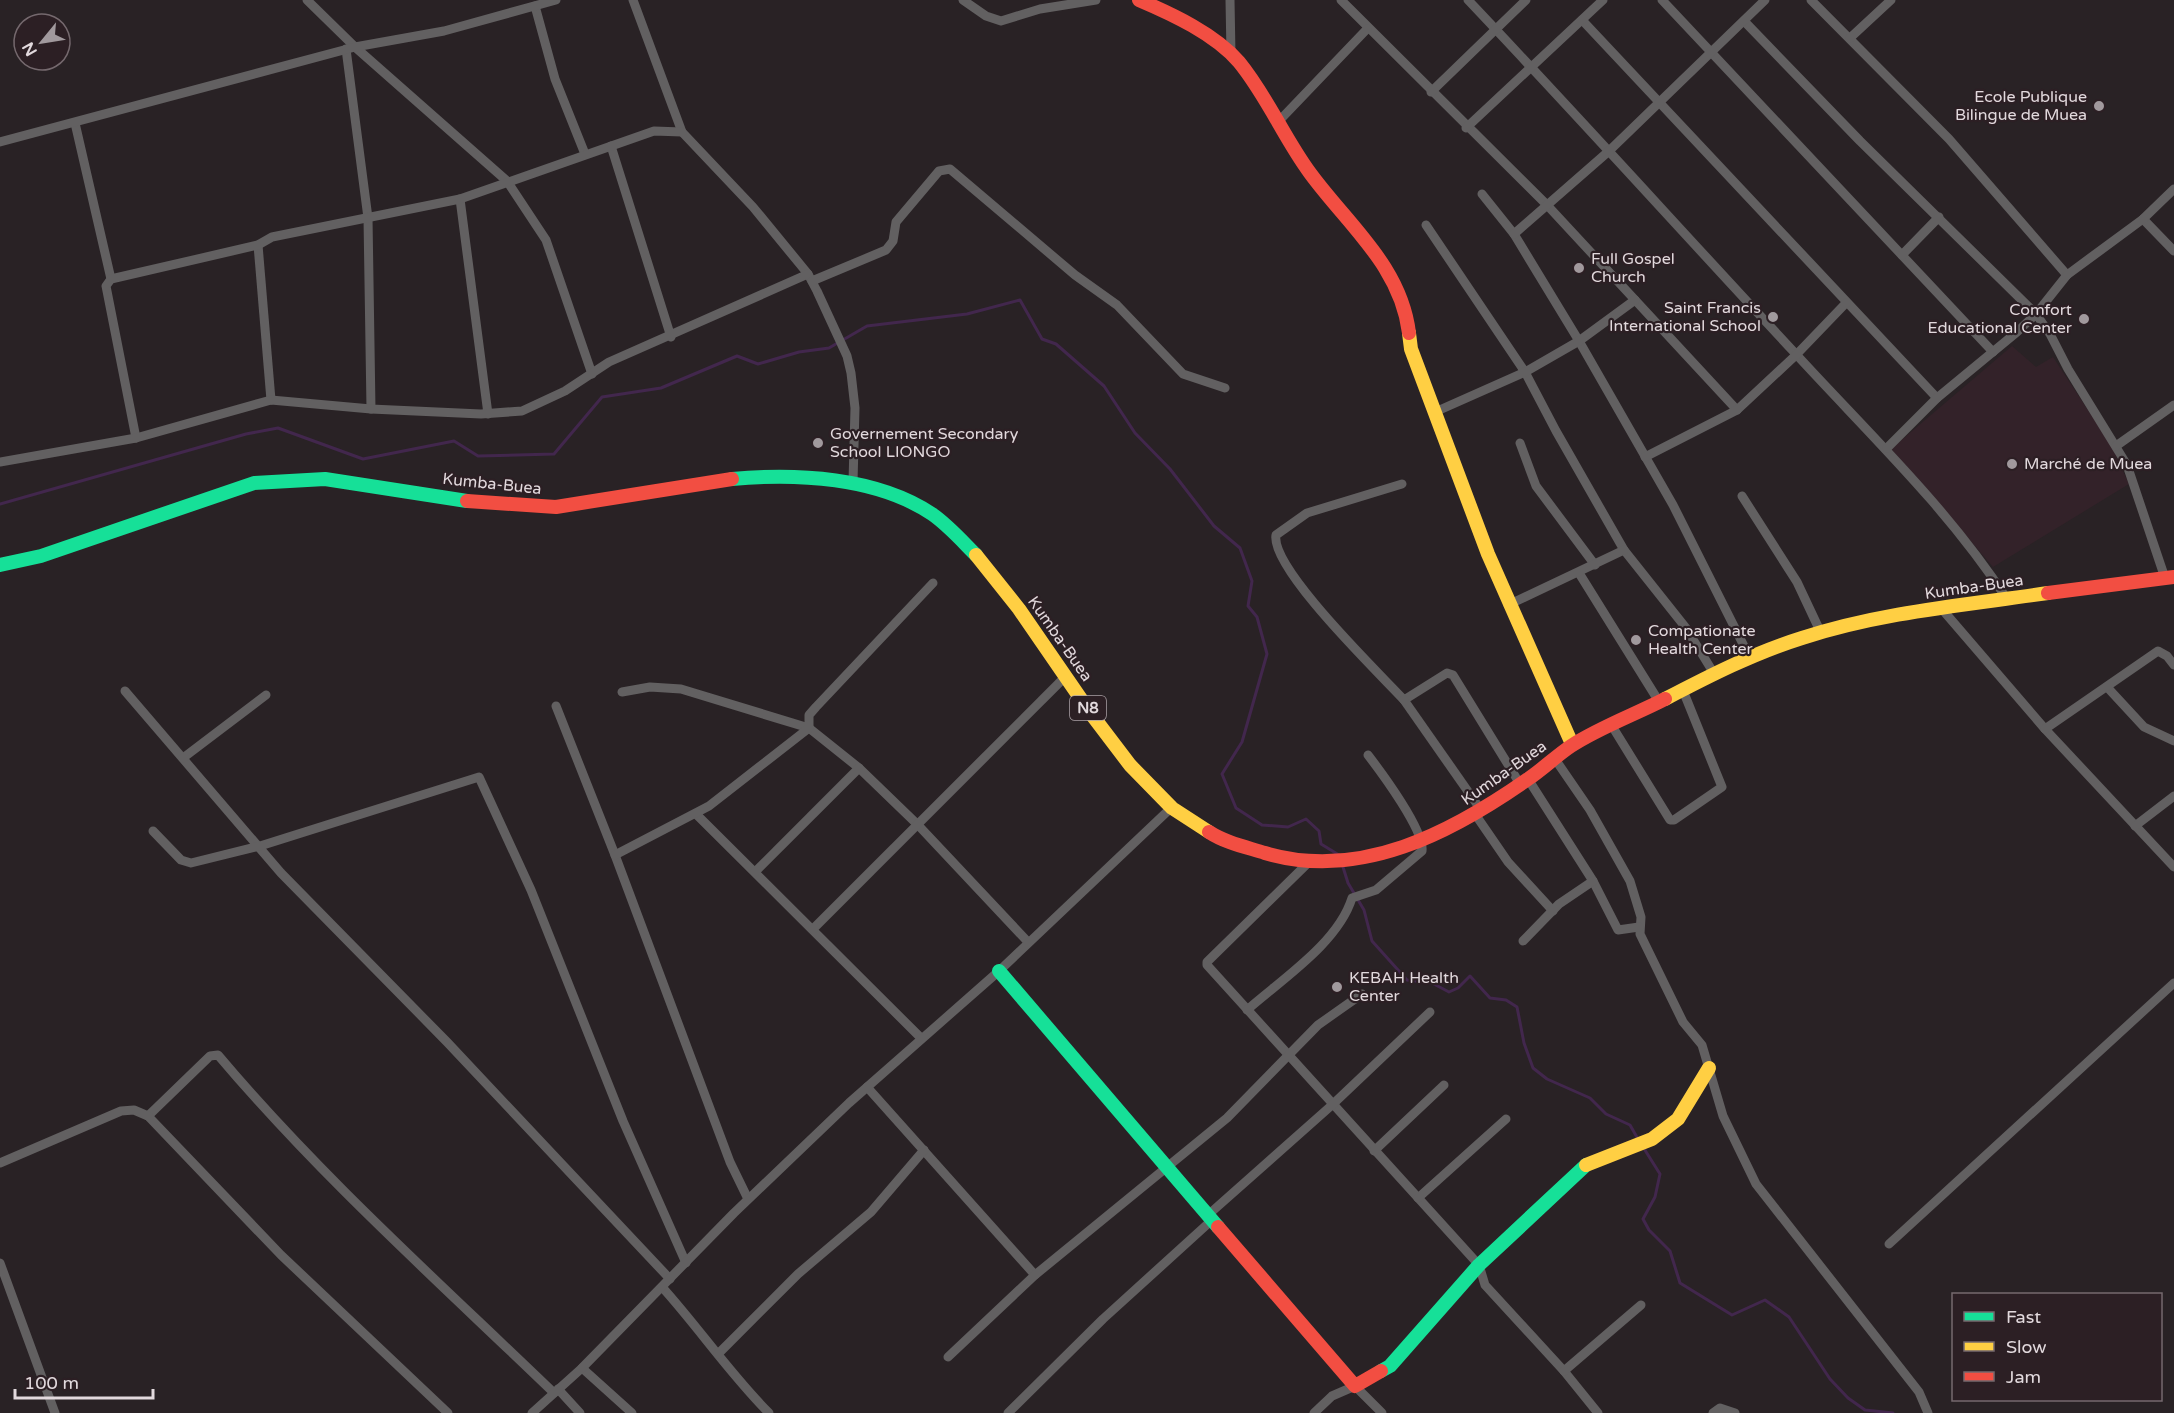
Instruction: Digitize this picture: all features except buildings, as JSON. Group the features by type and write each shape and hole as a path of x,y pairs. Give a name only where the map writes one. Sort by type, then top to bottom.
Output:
{"main road":[{"path":"1139,0 1161,9 1220,44 1231,54 1244,68 1314,179 1382,259 1406,308 1411,349 1508,605 1572,744"},
{"name":"Kumba-Buea","path":"0,565 41,556 254,483 280,478 345,479 528,508 569,507 682,486 789,474 854,482 912,504 940,519 999,580 1115,746 1154,792 1194,824 1226,842 1265,855 1310,860 1350,861 1421,843 1478,812 1524,782 1556,759 1572,744 1612,726 1713,672 1821,633 1940,608 2169,578"},
{"path":"999,970 1355,1386 1390,1366 1479,1265 1590,1161 1637,1146 1663,1132 1683,1113 1709,1068"}],"street":[{"path":"307,0 350,48 507,181 546,240 592,374"},
{"path":"0,142 350,48 444,31 556,0"},
{"path":"633,0 682,132 753,207 810,278 847,357 855,408 854,482"},
{"path":"963,0 986,16 1001,21 1040,9 1096,0"},
{"path":"1230,0 1231,54"},
{"path":"1341,0 1466,128 1547,205 1737,410"},
{"path":"1468,0 1797,355 1887,448 1959,531 2007,599"},
{"path":"1431,92 1526,0"},
{"path":"1466,128 1603,0"},
{"path":"1662,0 1993,352"},
{"path":"1514,234 1609,151 1765,0"},
{"path":"1811,0 1949,139 2067,275"},
{"path":"1850,38 1891,0"},
{"path":"535,6 555,79 585,154"},
{"path":"1582,20 1937,398"},
{"path":"1744,21 1860,141 2036,314 2127,465 2169,578"},
{"path":"1278,122 1367,29"},
{"path":"350,48 368,218 371,409"},
{"path":"75,123 111,279"},
{"path":"135,438 106,286 111,279 258,245 272,237 460,200 507,181 654,131 682,132"},
{"path":"610,146 671,337"},
{"path":"0,462 135,438 271,400 371,409 488,414 531,408 609,362 810,278 886,250 893,241 897,222 939,171 950,169 1075,275 1116,305 1183,374 1225,388"},
{"path":"1887,448 1937,398 2036,314 2067,275 2143,219 2174,189"},
{"path":"1482,194 1514,234 1579,341 1673,505 1750,658"},
{"path":"460,200 488,414"},
{"path":"1902,255 1939,217"},
{"path":"2143,219 2174,251"},
{"path":"1426,225 1525,372 1624,550 1686,628 1713,672"},
{"path":"258,245 271,400"},
{"path":"1435,412 1525,372 1579,341 1635,300"},
{"path":"1645,457 1737,410 1797,355 1846,303"},
{"path":"2116,446 2174,405"},
{"path":"1520,443 1536,486 1595,565"},
{"path":"1402,484 1307,513 1276,535 1275,542 1278,551 1311,600 1404,700 1508,862 1553,911"},
{"path":"1742,496 1797,582 1821,633"},
{"path":"1508,605 1624,550"},
{"path":"1579,573 1658,700"},
{"path":"809,728 809,715 816,706 933,583"},
{"path":"1940,608 2045,729 2174,867"},
{"path":"2045,729 2158,651 2167,656 2174,665"},
{"path":"1404,700 1451,673 1593,881 1618,930 1639,927"},
{"path":"813,929 918,825 955,784 1066,676"},
{"path":"622,692 650,687 681,689 809,728 859,768 918,825 1028,942"},
{"path":"2107,687 2144,727 2174,741"},
{"path":"1612,726 1670,820 1674,820 1722,787 1682,688"},
{"path":"125,691 281,873 447,1042 670,1279"},
{"path":"183,758 266,695"},
{"path":"556,706 615,855 727,1155 748,1199"},
{"path":"615,855 696,814 809,728"},
{"path":"1247,1010 1336,931 1347,914 1352,898 1376,890 1422,851 1421,843 1390,785 1368,755"},
{"path":"1556,759 1590,810 1630,881 1641,916 1639,927 1679,1014 1702,1045 1726,1122 1760,1191 1802,1240 1919,1392 1928,1413"},
{"path":"755,872 859,768"},
{"path":"153,831 181,860 191,863 260,846 479,777 531,890 623,1121 686,1263"},
{"path":"2134,826 2174,796"},
{"path":"532,1413 582,1368 748,1199 867,1087 999,970 1172,807"},
{"path":"696,814 921,1038"},
{"path":"1310,860 1207,962 1288,1056 1479,1265 1485,1285 1564,1371 1598,1413"},
{"path":"1523,941 1559,904 1593,881"},
{"path":"1889,1244 2174,982"},
{"path":"948,1357 1035,1275 1227,1118 1318,1025 1362,994"},
{"path":"1008,1413 1102,1319 1430,1012"},
{"path":"148,1116 210,1056 218,1055 252,1095 355,1201 580,1413"},
{"path":"1374,1151 1444,1085"},
{"path":"867,1087 1035,1275"},
{"path":"0,1163 121,1111 134,1110 148,1116 281,1255 448,1413"},
{"path":"1418,1198 1506,1119"},
{"path":"718,1354 791,1281 871,1212 924,1150"},
{"path":"0,1263 54,1413"},
{"path":"662,1287 718,1354 738,1382 769,1413"},
{"path":"1564,1371 1641,1305"},
{"path":"582,1368 632,1413"},
{"path":"1314,1413 1332,1396 1355,1386 1382,1413"},
{"path":"1713,1413 1720,1408 1735,1413"}],"shaded area":[{"name":"Marché de Muea","path":"2012,346 2036,367 2053,357 2111,445 2129,484 1993,567 1891,449"}],"waterway":[{"path":"0,504 246,434 278,428 363,459 454,441 478,456 554,454 602,397 661,388 737,356 758,364 799,352 829,348 867,326 967,314 1020,300 1042,339 1056,344 1104,386 1135,433 1170,469 1214,526 1240,548 1252,581 1248,606 1257,617 1267,654 1242,742 1222,774 1236,808 1262,825 1288,827 1306,819 1319,831 1321,844 1339,855"},
{"path":"1343,867 1348,883 1364,910 1372,941 1407,980 1432,983 1449,992 1458,988 1470,976 1490,998 1506,1000 1517,1007 1524,1043 1533,1068 1547,1079 1590,1098 1606,1114 1630,1125 1638,1139"},
{"path":"1643,1147 1660,1174 1655,1197 1643,1219 1649,1230 1670,1251 1680,1283 1732,1315 1765,1300 1789,1317 1830,1379 1848,1398 1865,1410 1893,1413"}],"traffic: fast":[{"path":"732,479 783,477 835,480 887,492 932,514 976,555"},
{"path":"0,565 41,556 254,483 325,479 467,501"},
{"path":"999,971 1218,1227"},
{"path":"1381,1371 1390,1366 1479,1265 1586,1165"}],"traffic: slow":[{"path":"1409,333 1411,349 1488,554 1572,744"},
{"path":"976,555 1019,609 1092,715 1130,765 1172,808 1209,832"},
{"path":"1665,699 1749,658 1832,629 1924,610 2048,593"},
{"path":"1586,1165 1652,1139 1678,1119 1709,1068"}],"traffic: jam":[{"path":"1139,0 1179,18 1206,34 1239,62 1310,173 1371,247 1384,267 1396,287 1409,333"},
{"path":"467,501 556,507 732,479"},
{"path":"2048,593 2174,577"},
{"path":"1209,832 1243,847 1300,860 1335,861 1370,856 1403,847 1436,834 1498,799 1582,739 1665,699"},
{"path":"1218,1227 1355,1386 1381,1371"}],"place":[{"name":"Ecole Publique Bilingue de Muea","path":"2099,106"},
{"name":"Full Gospel Church","path":"1579,268"},
{"name":"Saint Francis International School","path":"1773,317"},
{"name":"Comfort Educational Center","path":"2084,319"},
{"name":"Governement Secondary School LIONGO","path":"818,443"},
{"name":"Marché de Muea","path":"2012,464"},
{"name":"Compationate Health Center","path":"1636,640"},
{"name":"KEBAH Health Center","path":"1337,987"}]}
